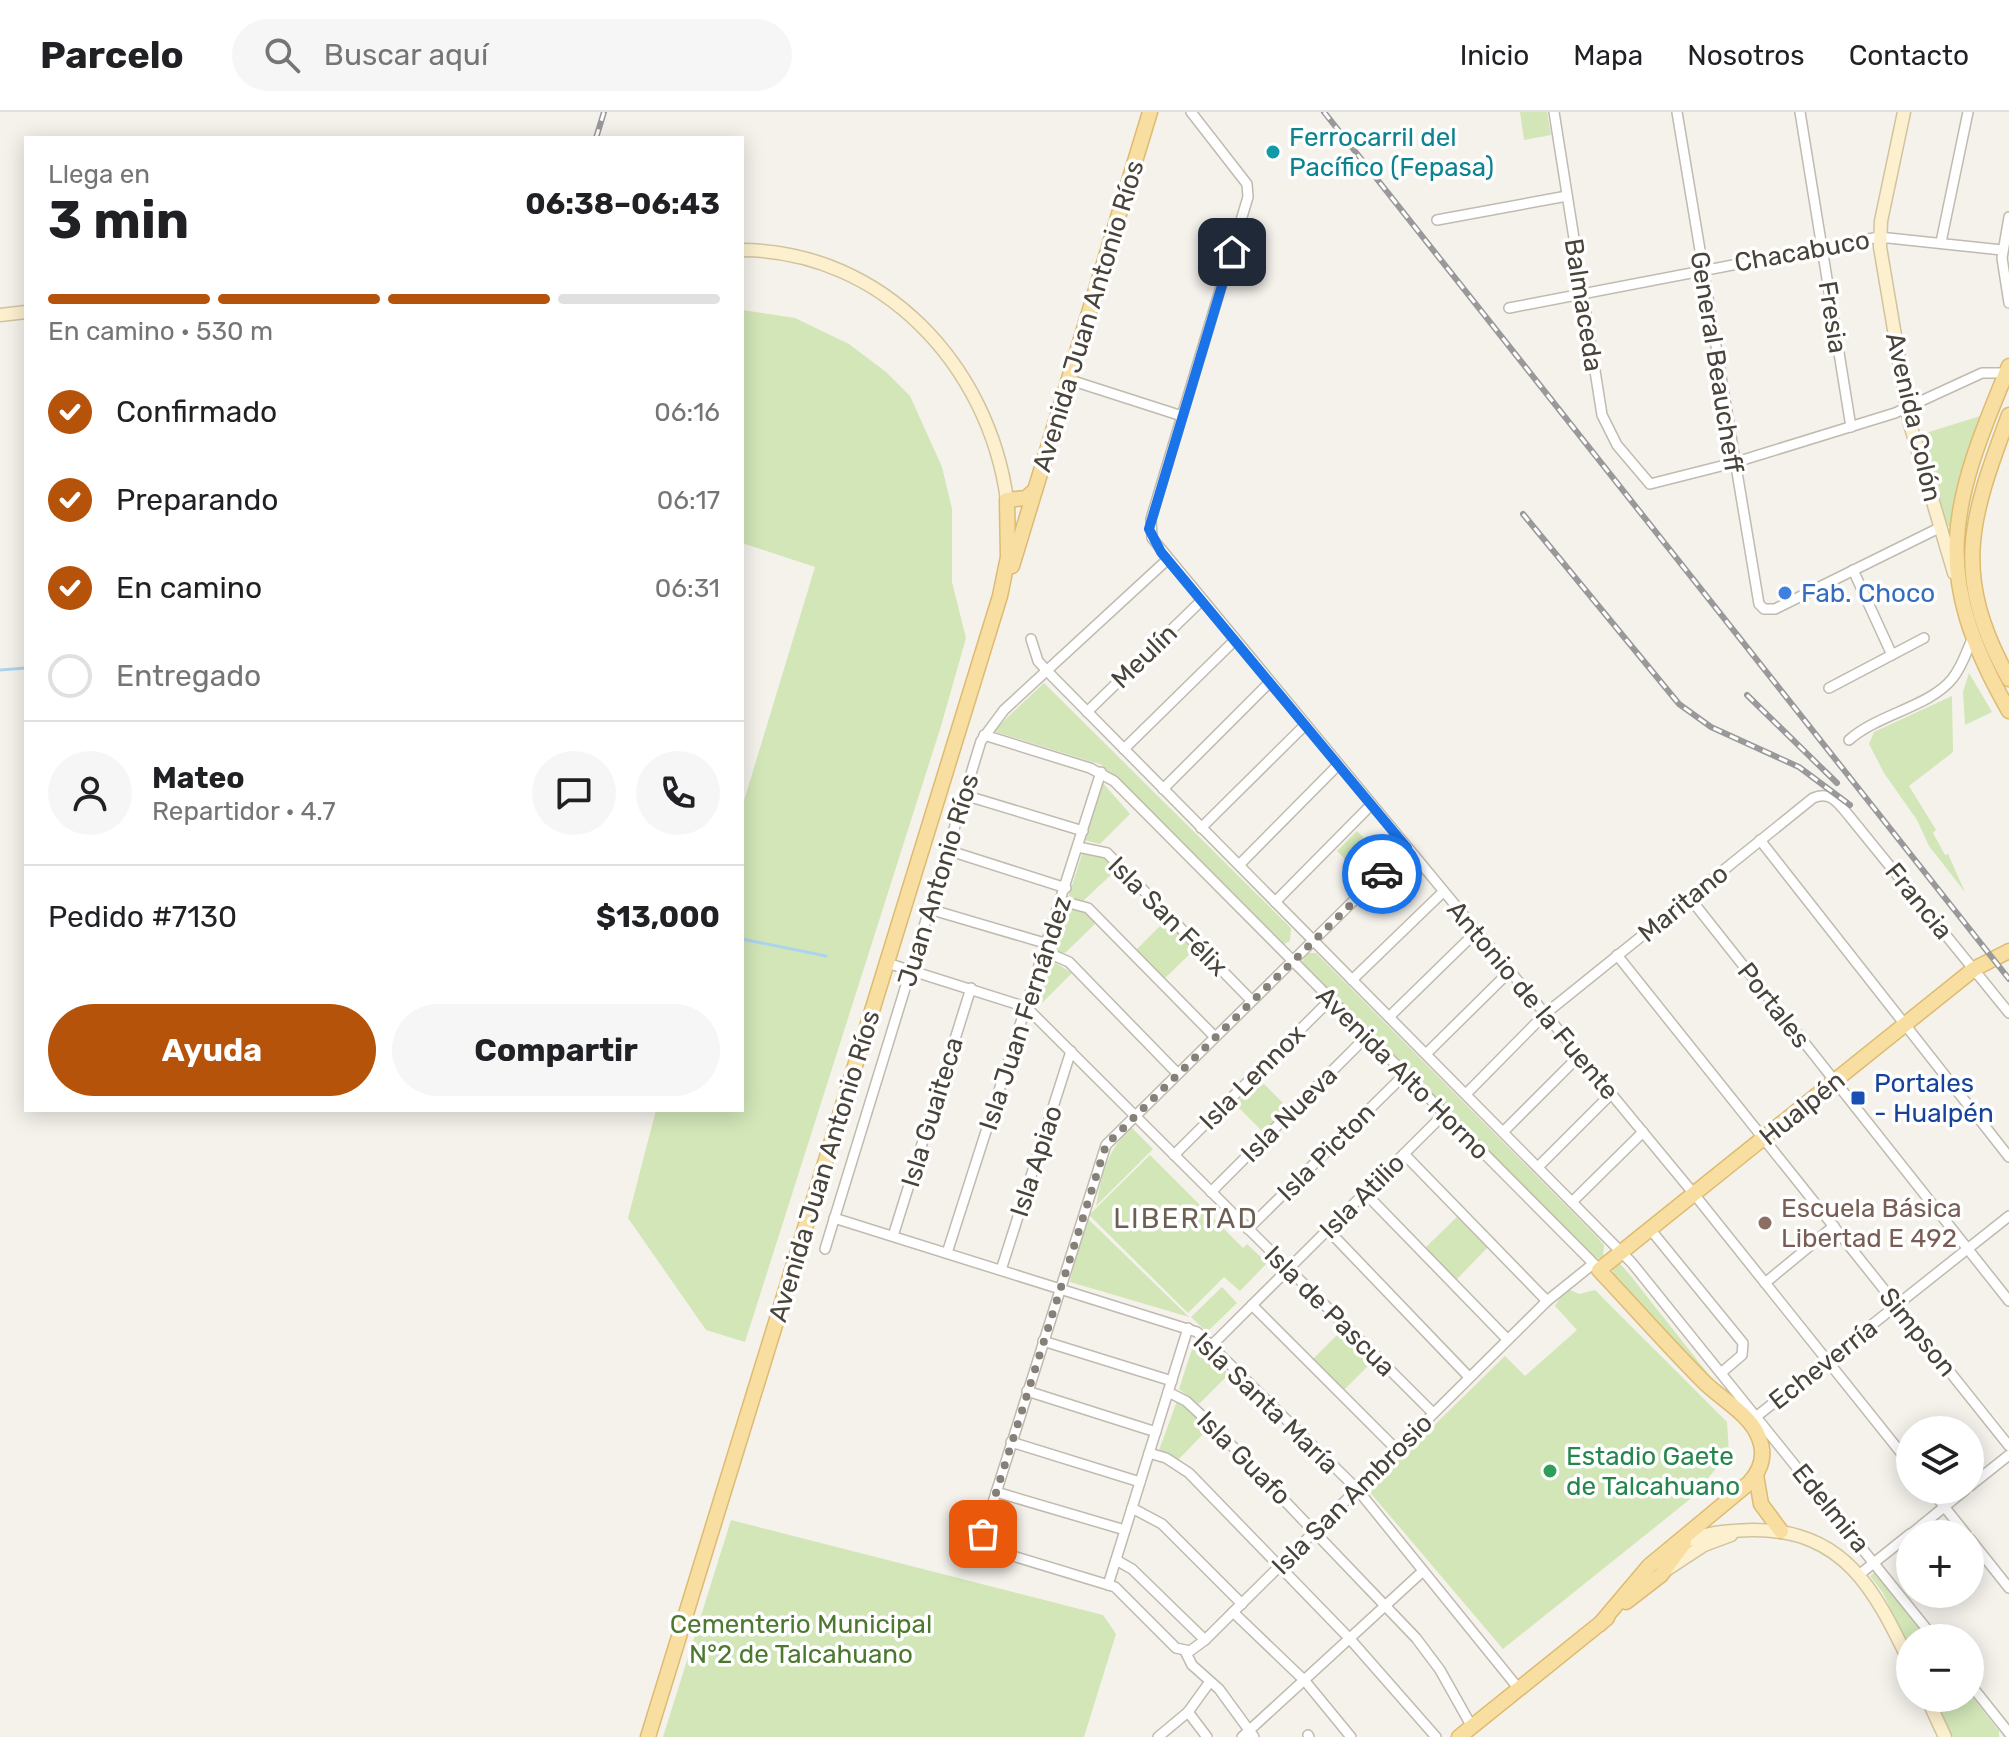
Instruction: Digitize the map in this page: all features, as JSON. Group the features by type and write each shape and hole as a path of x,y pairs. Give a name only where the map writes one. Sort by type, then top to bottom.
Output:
{"main road":[{"name":"Avenida Juan Antonio Ríos","path":"1007,500 1026,498 1035,490 1150,112"},
{"name":"Avenida Colón","path":"1904,112 1879,237 1907,407 1972,639 2009,711"},
{"path":"744,250 795,256 839,270 878,291 923,325 959,367 980,403 1000,459 1007,500 1008,549 1000,596"},
{"path":"0,315 24,312"},
{"path":"1958,587 1955,543 1959,508 2008,371"},
{"path":"2009,415 1974,519 1972,574 1979,612 2009,679"},
{"path":"1000,596 1035,490"},
{"name":"Avenida Juan Antonio Ríos","path":"648,1737 1000,596"},
{"name":"Hualpén","path":"1596,1267 1622,1252 1974,969 2009,951"},
{"name":"Avenida Alto Horno","path":"1596,1267 1705,1382 1753,1419 1762,1448 1756,1475 1761,1504 1781,1531"},
{"path":"1600,1624 1661,1556 1756,1475"},
{"path":"1661,1575 1696,1527"},
{"path":"1459,1737 1661,1575 1704,1545 1749,1530"},
{"path":"1661,1556 1684,1542 1713,1532 1781,1531 1824,1547 1860,1574 1881,1603 1896,1634"},
{"path":"1933,1712 1945,1737"}],"street":[{"path":"1067,379 1182,416 1248,197 1247,184 1191,112"},
{"name":"Balmaceda","path":"1554,112 1602,415 1617,445 1650,484 1733,463"},
{"name":"General Beaucheff","path":"1677,112 1757,601 1764,609 1775,609 1853,570"},
{"name":"Fresia","path":"1800,112 1851,427"},
{"path":"1941,242 1968,112"},
{"path":"1437,220 1567,196"},
{"path":"2009,217 2002,250 2009,303"},
{"name":"Chacabuco","path":"1509,308 1879,237 2002,250"},
{"path":"1733,463 1907,407 1975,376 2008,371"},
{"name":"Antonio de la Fuente","path":"1182,416 1151,519 1152,538 1694,1194 1896,1446"},
{"path":"1892,655 1853,570 1941,527"},
{"name":"Juan Antonio Ríos","path":"825,1249 984,735 1004,710 1168,559"},
{"name":"Meulín","path":"1087,712 1202,600"},
{"path":"1829,688 1924,638"},
{"name":"Avenida Alto Horno","path":"1031,639 1038,661 1048,672 1622,1252 1721,1373 1753,1419"},
{"path":"1849,740 1869,725 1941,689 1964,660 1972,639"},
{"path":"1124,749 1235,640"},
{"path":"1964,660 1980,657"},
{"path":"1163,789 1270,682"},
{"path":"1201,828 1305,725"},
{"name":"Avenida Alto Horno","path":"984,735 1101,772 1596,1267"},
{"path":"1239,865 1338,765"},
{"name":"Isla Juan Fernández","path":"947,1253 1101,772"},
{"path":"964,795 1083,831"},
{"name":"Maritano","path":"1545,1014 1813,798 1823,795"},
{"name":"Francia","path":"1823,795 1832,797 1850,817 2009,1013"},
{"path":"1275,902 1371,805"},
{"path":"1760,840 2009,1157"},
{"name":"Isla San Félix","path":"1078,847 1107,853 1251,1000"},
{"path":"1407,848 1134,1115 1101,1153 983,1534 984,1543 990,1549 1119,1590 1176,1648 1185,1651 1192,1665 1219,1689 1248,1735 1423,1571"},
{"path":"947,850 1066,888"},
{"path":"1352,980 1443,892"},
{"name":"Portales","path":"1689,897 2009,1301"},
{"path":"1062,901 1088,908 1214,1036"},
{"path":"929,909 1047,948 1069,962 1177,1073"},
{"path":"1389,1017 1476,932"},
{"name":"Simpson","path":"1617,955 2009,1446"},
{"name":"Isla de Pascua","path":"887,963 1026,1007 1433,1413"},
{"path":"1426,1054 1509,972"},
{"name":"Isla Guaiteca","path":"893,1236 971,988"},
{"name":"Isla Lennox","path":"1174,1155 1331,999"},
{"path":"1466,1094 1545,1014"},
{"name":"Isla Nueva","path":"1211,1192 1367,1036"},
{"name":"Isla Apiao","path":"1001,1270 1071,1051"},
{"path":"1503,1132 1579,1056"},
{"name":"Isla Picton","path":"1248,1229 1405,1074"},
{"path":"1538,1167 1611,1094"},
{"name":"Isla Atilio","path":"1212,1345 1444,1114"},
{"path":"1572,1202 1643,1132"},
{"path":"1404,1154 1547,1301"},
{"path":"1365,1193 1507,1339"},
{"name":"Echeverría","path":"1753,1419 2009,1216"},
{"name":"Isla Santa María","path":"834,1218 1188,1328 1212,1345 1357,1489 1519,1689"},
{"path":"1765,1283 1834,1226"},
{"path":"1650,1229 1743,1343 1742,1355 1721,1373"},
{"path":"1328,1230 1469,1377"},
{"name":"Isla San Ambrosio","path":"1185,1651 1205,1640 1547,1301 1596,1267"},
{"path":"1252,1305 1396,1449"},
{"path":"1108,1585 1188,1328"},
{"name":"Isla Guafo","path":"1043,1341 1170,1386 1316,1530 1429,1654 1472,1727"},
{"path":"1027,1391 1156,1432"},
{"name":"Edelmira","path":"1753,1419 1875,1562 1923,1624"},
{"path":"1011,1442 1140,1482"},
{"path":"1149,1453 1166,1458 1189,1473 1350,1639 1436,1737"},
{"path":"1984,1475 2009,1455"},
{"path":"996,1492 1125,1530"},
{"path":"1942,1504 1955,1520"},
{"path":"1928,1520 1948,1504"},
{"path":"1132,1508 1162,1524 1242,1604"},
{"path":"1860,1574 1896,1545"},
{"path":"1984,1557 2009,1588"},
{"path":"1116,1560 1132,1569 1205,1640"},
{"path":"1233,1612 1305,1681 1351,1737"},
{"path":"1158,1737 1188,1712 1209,1683"},
{"path":"1984,1702 2009,1733"},
{"path":"1188,1712 1207,1737"}],"green space":[{"path":"1520,112 1547,112 1551,135 1524,140"},
{"path":"744,310 795,318 849,344 886,372 910,396 942,467 952,509 952,582 966,638 941,726 745,1342 706,1330 628,1218 655,1112 744,1112 744,800 815,567 744,544"},
{"path":"1987,414 1951,526 1946,526 1919,435"},
{"path":"1969,673 1992,712 1965,725 1963,692"},
{"path":"1044,683 1291,928 1290,941 1284,944 1275,940 1102,765 993,731"},
{"path":"1952,696 1953,752 1909,786 1936,830 1933,833 1945,855 1948,854 1965,892 1929,846 1917,820 1884,773 1869,744 1874,732"},
{"path":"1102,782 1130,814 1100,844 1084,840"},
{"path":"1357,831 1383,857 1363,877 1337,851"},
{"path":"1083,851 1104,858 1116,870 1083,901 1068,898"},
{"path":"1066,906 1084,911 1097,922 1065,953 1050,951"},
{"path":"1168,918 1196,948 1165,978 1136,950"},
{"path":"1307,953 1316,953 1597,1237 1604,1245 1603,1258 1594,1259 1301,964"},
{"path":"1049,959 1072,973 1038,1007 1033,1001"},
{"path":"1259,1079 1287,1107 1263,1132 1235,1104"},
{"path":"1131,1127 1153,1149 1096,1206 1107,1163 1116,1145"},
{"path":"1150,1155 1243,1248 1247,1244 1267,1263 1240,1291 1224,1277 1188,1313 1089,1215"},
{"path":"1085,1216 1189,1317 1070,1282"},
{"path":"1458,1216 1488,1247 1456,1280 1425,1248"},
{"path":"1615,1258 1720,1389 1617,1282 1612,1269"},
{"path":"1222,1287 1237,1303 1207,1332 1191,1317"},
{"name":"Estadio Gaete de Talcahuano","path":"1566,1288 1579,1294 1595,1290 1727,1422 1729,1452 1694,1496 1503,1649 1368,1490 1505,1356 1525,1376 1577,1330 1555,1306"},
{"path":"1344,1328 1375,1359 1344,1390 1313,1359"},
{"path":"1195,1340 1229,1374 1199,1404 1179,1389"},
{"path":"1177,1401 1208,1429 1177,1461 1158,1453"},
{"name":"Cementerio Municipal N°2 de Talcahuano","path":"731,1520 1103,1615 1116,1634 1084,1737 663,1737"},
{"path":"1875,1572 1896,1599 1896,1608 1903,1608 1916,1624 1898,1624 1883,1593 1870,1576"},
{"path":"1938,1712 1984,1712 1999,1731 1999,1737 1950,1737"}],"waterway":[{"path":"0,670 24,668"},
{"path":"744,939 826,956"}],"railway":[{"path":"597,136 604,112"},
{"path":"1324,112 2009,979"},
{"path":"1523,514 1679,704 1711,727 1799,767 1850,805"},
{"path":"1747,695 1837,783"}],"way so far":[{"path":"983,1534 1101,1153 1115,1133 1382,874"}],"place":[{"name":"Ferrocarril del Pacífico (Fepasa)","path":"1273,152"},
{"name":"Fab. Choco","path":"1785,593"},
{"name":"Portales - Hualpén","path":"1858,1098"},
{"name":"Escuela Básica Libertad E 492","path":"1765,1223"},
{"name":"Estadio Gaete de Talcahuano","path":"1550,1471"}],"district":[{"name":"LIBERTAD","path":"1186,1218"}],"route":[{"path":"1232,252 1149,529 1161,552 1407,848 1382,874"}]}
